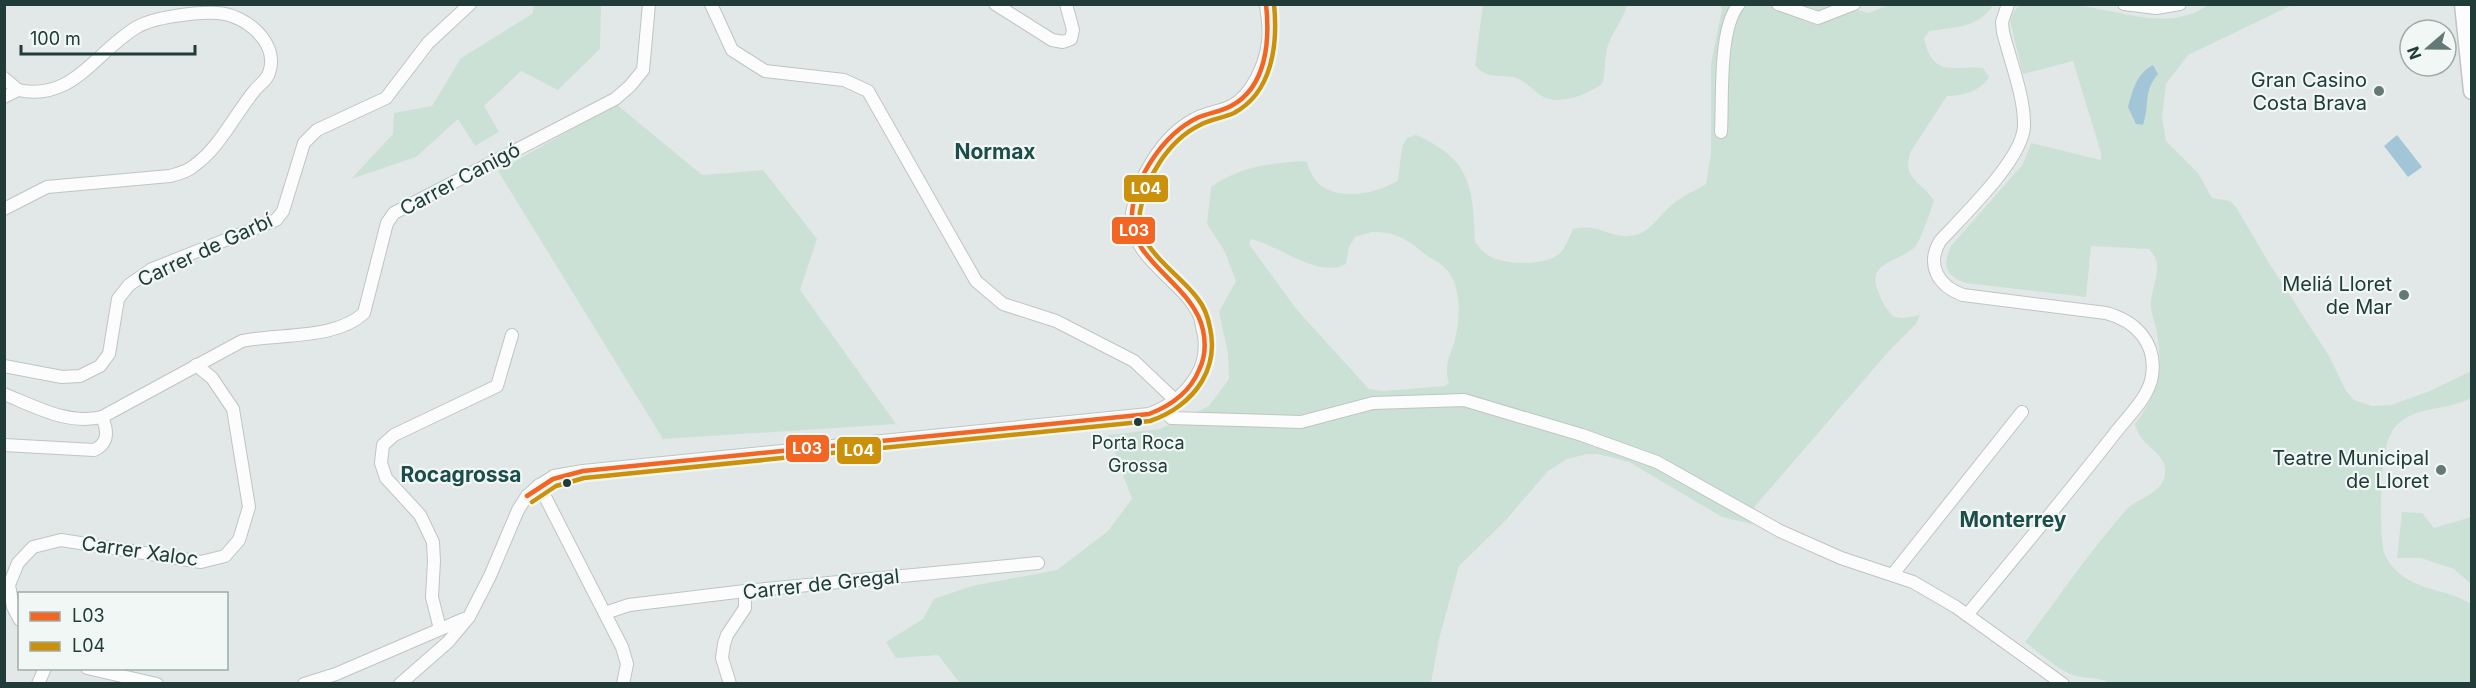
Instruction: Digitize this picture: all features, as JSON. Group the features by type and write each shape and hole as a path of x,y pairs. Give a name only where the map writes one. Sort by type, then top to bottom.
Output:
{"main road":[{"path":"2463,4 2472,91"}],"street":[{"name":"Carrer de Garbí","path":"4,366 62,377 80,376 100,366 109,354 118,298 129,285 152,269 276,220 284,211 304,143 317,130 386,98 428,43 470,4"},
{"name":"Carrer Canigó","path":"4,394 60,416 87,420 102,417 242,341 331,330 354,322 364,313 387,223 394,213 615,99 643,70 649,4"},
{"path":"711,4 732,50 765,71 844,80 868,91 976,281 1003,304 1056,321 1134,361 1175,400"},
{"path":"995,4 1053,40 1063,42 1071,39 1073,30 1066,4"},
{"path":"304,684 336,674 469,617 490,576 518,510 527,496 539,485 554,477 583,471 1137,416 1164,409 1187,389 1203,363 1205,341 1200,317 1191,302 1140,246 1132,215 1136,199 1154,157 1167,141 1194,119 1231,106 1251,89 1267,47 1266,4"},
{"path":"1721,132 1725,36 1731,16 1739,4"},
{"path":"1778,4 1818,18 1854,4"},
{"path":"1968,615 2145,394 2152,378 2153,359 2147,341 2135,326 2122,317 1963,295 1950,291 1936,272 1935,255 1940,241 2012,159 2023,137 2022,108 2003,32 2002,22 2008,4"},
{"path":"2124,4 2164,6 2180,4"},
{"path":"4,78 18,90 34,94 53,91 72,80 139,26 163,19 219,13 237,19 255,29 267,44 272,63 269,76 256,88 207,154 186,172 170,176 47,187 4,209"},
{"path":"4,97 18,90"},
{"path":"440,629 432,597 433,542 420,515 386,478 381,463 383,446 394,435 497,386 512,334"},
{"name":"Carrer Xaloc","path":"18,616 13,607 9,585 18,563 33,547 61,540 201,562 225,556 239,540 249,507 233,409 212,378 196,365"},
{"path":"1164,409 1171,418 1301,422 1373,403 1464,400 1582,435 1657,462 1780,531 1841,558 1893,574 1927,588 2063,684"},
{"path":"1893,574 2022,412"},
{"path":"4,445 94,450 102,446 106,440 107,429 102,417"},
{"path":"539,485 622,647 627,664 623,684"},
{"name":"Carrer de Gregal","path":"605,613 629,604 1038,562"},
{"path":"730,684 722,658 724,644 727,634 745,608 745,591"},
{"path":"400,684 448,642 465,619"},
{"path":"38,684 45,670"},
{"path":"92,670 157,684"}],"green space":[{"path":"1483,4 1627,5 1608,45 1602,84 1572,98 1555,100 1540,95 1517,78 1488,74 1475,65"},
{"path":"534,5 601,5 600,49 558,90 521,71 484,106 499,132 475,146 458,119 416,157 351,179 393,134 394,113 432,106 461,58 532,14"},
{"path":"1720,5 1837,5 1869,13 1888,5 1993,5 1987,13 1974,22 1930,31 1924,38 1933,60 1939,65 1954,68 1983,68 1989,77 1986,82 1971,92 1947,96 1911,151 1908,167 1910,173 1934,200 1917,244 1908,252 1881,267 1875,279 1880,296 1891,314 1894,317 1903,318 1920,315 1916,324 1889,351 1756,505 1751,513 1752,524 1722,517 1629,462 1598,454 1567,459 1548,471 1506,520 1459,566 1439,639 1431,683 960,683 938,655 896,658 886,642 923,619 934,599 972,586 1057,570 1108,531 1132,499 1108,435 1160,429 1209,406 1229,379 1228,354 1219,312 1236,281 1224,250 1207,224 1211,187 1245,170 1280,163 1306,161 1315,180 1325,188 1346,194 1369,192 1398,180 1402,147 1407,138 1416,135 1435,145 1459,165 1470,191 1475,242 1489,256 1524,263 1544,261 1559,254 1573,229 1590,228 1622,236 1637,235 1677,201 1706,184 1711,152 1711,64 1722,9","holes":["1380,232 1401,237 1413,245 1444,267 1454,283 1458,303 1458,324 1448,363 1449,383 1445,386 1384,391 1369,389 1297,310 1249,244 1251,239 1312,265 1335,268 1346,264 1349,247 1355,237"]},
{"path":"2020,5 2072,5 2159,19 2176,18 2208,5 2292,5 2188,55 2166,84 2162,118 2166,141 2198,173 2212,198 2230,201 2236,207 2329,356 2346,391 2354,400 2372,406 2391,405 2430,391 2471,371 2471,398 2453,405 2416,413 2399,423 2392,431 2384,456 2381,516 2384,552 2397,572 2417,584 2463,599 2471,604 2471,683 2110,683 2068,673 2051,663 2025,642 2087,558 2126,510 2156,490 2161,484 2165,469 2160,457 2142,438 2135,424 2154,392 2159,370 2159,346 2151,305 2157,268 2154,255 2149,249 2091,246 2086,297 1966,283 1954,277 1947,269 1946,264 1951,246 2023,164 2031,143 2101,160 2101,153 2073,61 2023,74 2010,21 2014,11"},
{"path":"616,104 702,175 763,170 817,239 800,290 896,424 663,439 498,171"},
{"path":"2402,512 2422,513 2434,528 2471,517 2471,584 2454,569 2421,558 2397,558"}],"water":[{"path":"2153,65 2158,74 2150,86 2143,125 2136,124 2128,107 2139,78"},
{"path":"2397,135 2422,167 2408,177 2384,146"}],"transit line":[{"name":"L03","path":"527,496 553,479 583,471 1149,414 1172,402 1190,385 1203,361 1203,330 1197,313 1187,299 1140,245 1133,230 1134,199 1145,171 1173,135 1197,118 1231,106 1243,98 1252,87 1264,61 1267,32 1266,4"},
{"name":"L04","path":"532,502 556,486 584,478 1150,421 1173,410 1192,394 1205,375 1211,355 1211,335 1207,316 1200,302 1160,260 1144,238 1140,226 1143,199 1160,161 1178,140 1204,123 1234,113 1257,93 1265,80 1273,50 1274,4"}],"place":[{"name":"Gran Casino Costa Brava","path":"2379,91"},
{"name":"Meliá Lloret de Mar","path":"2404,295"},
{"name":"Porta Roca Grossa","path":"1138,422"},
{"name":"Teatre Municipal de Lloret","path":"2441,470"}],"district":[{"name":"Normax","path":"995,151"},
{"name":"Rocagrossa","path":"461,474"},
{"name":"Monterrey","path":"2013,519"}]}
